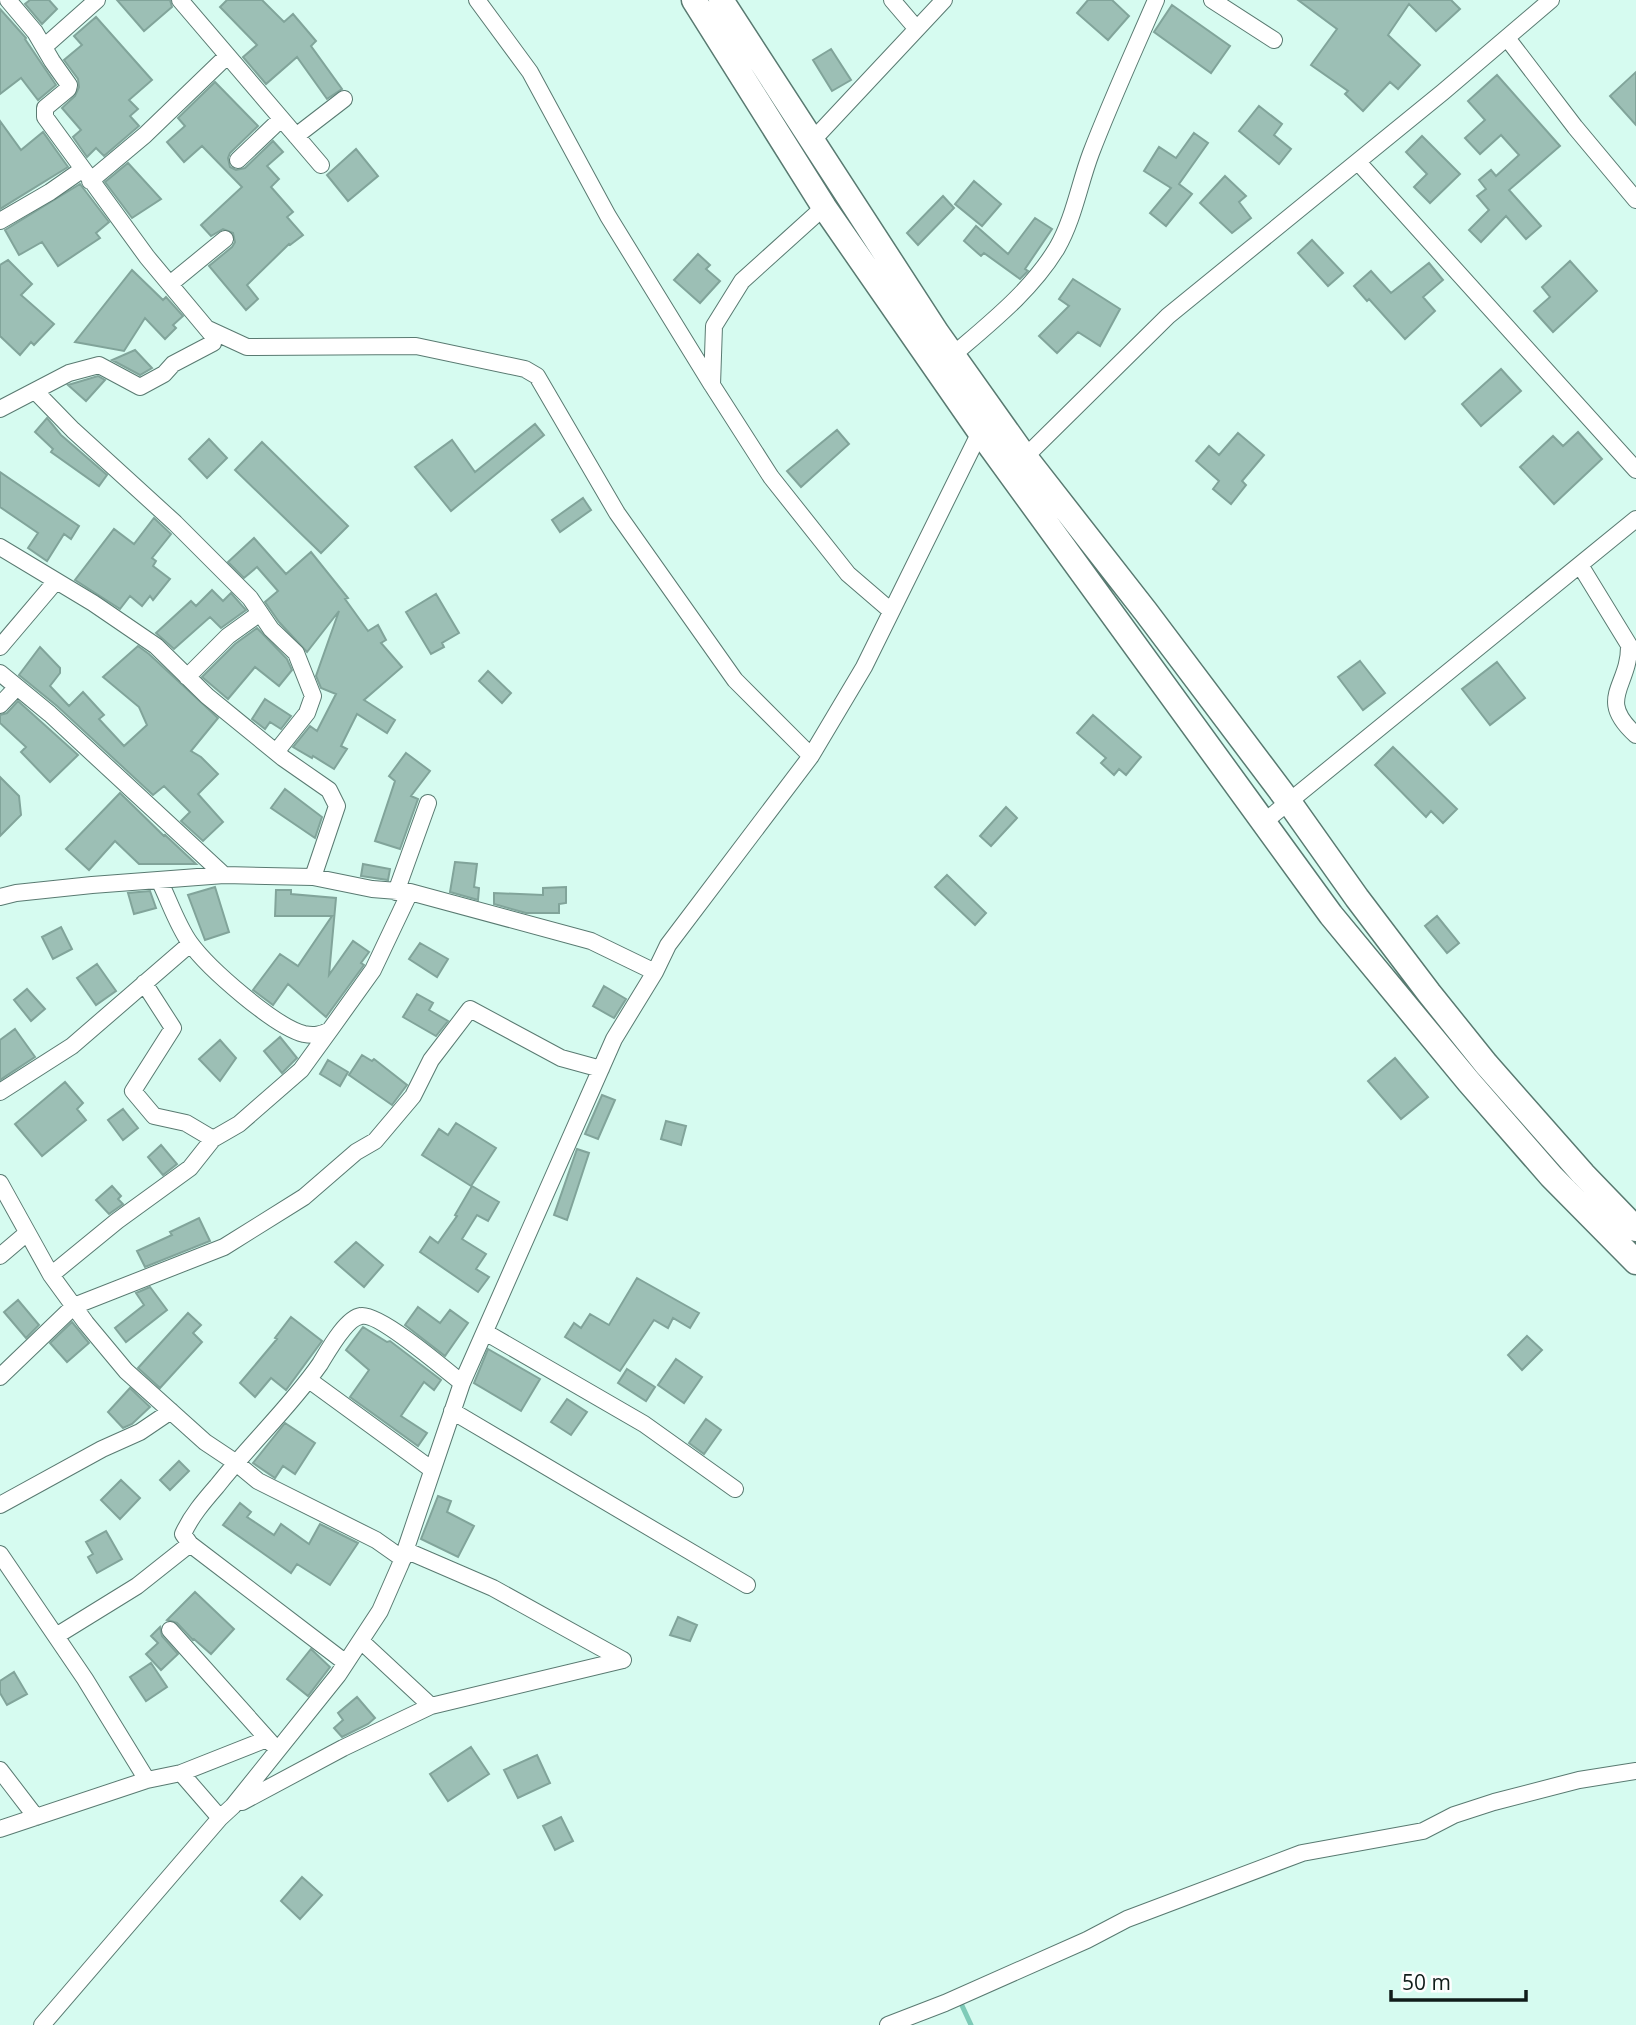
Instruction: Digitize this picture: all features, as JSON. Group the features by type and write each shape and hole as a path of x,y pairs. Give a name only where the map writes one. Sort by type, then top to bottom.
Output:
{"main road":[{"path":"694,0 824,207 980,432 1331,915 1469,1083 1552,1176 1636,1262"},
{"path":"720,0 953,355 1025,457 1146,612 1289,802 1357,898 1486,1064 1583,1174 1636,1228"}],"street":[{"path":"0,409 69,373 99,365 140,387 164,374 173,364 213,344 213,335 170,284 45,117 45,108 68,89 69,85 8,0"},
{"path":"44,47 97,0"},
{"path":"180,0 321,165"},
{"path":"477,0 530,72 608,216 771,477 848,574 891,611"},
{"path":"892,0 916,27"},
{"path":"811,142 944,0"},
{"path":"953,355 1014,301 1039,274 1056,249 1070,222 1090,155 1156,0"},
{"path":"1212,0 1274,40"},
{"path":"1025,457 1168,316 1358,162 1551,0"},
{"path":"1507,38 1575,127 1636,200"},
{"path":"0,221 50,192 87,175 145,135 227,56"},
{"path":"296,136 344,99"},
{"path":"238,160 281,119"},
{"path":"1358,162 1636,470"},
{"path":"712,385 714,326 742,281 824,207"},
{"path":"170,284 225,239"},
{"path":"208,329 247,347 416,346 525,369 537,376 617,513 735,680 811,756"},
{"path":"35,391 250,598 271,629 296,653 313,696 307,713 276,752"},
{"path":"42,2025 278,1752 346,1663 380,1611 404,1555 462,1383 614,1039 676,935 811,756 864,667 980,432"},
{"path":"1264,822 1636,519"},
{"path":"0,547 156,646 207,696 276,752 329,790 337,806 313,877"},
{"path":"1580,565 1629,645 1629,659 1614,702 1620,717 1636,735"},
{"path":"0,647 56,581"},
{"path":"187,677 228,636 260,614"},
{"path":"0,673 50,714 224,875"},
{"path":"0,705 17,687"},
{"path":"51,1275 117,1221 190,1168 213,1139 239,1124 301,1070 373,970 403,892 428,803"},
{"path":"0,897 29,892 224,875 313,877 403,892 591,941 654,972"},
{"path":"159,880 190,944 261,1012 302,1034 320,1035 330,1030"},
{"path":"0,1093 72,1046 190,944"},
{"path":"145,983 173,1028 133,1091 154,1116 186,1123 213,1139"},
{"path":"0,1377 74,1306 224,1247 304,1197 356,1152 375,1141 412,1096 431,1060 470,1010 561,1058 601,1069"},
{"path":"0,1183 51,1275 74,1306 126,1371 205,1442 258,1481 404,1555 492,1588 623,1660 431,1706 343,1748 233,1806"},
{"path":"0,1256 27,1233"},
{"path":"346,1663 190,1544 183,1534 235,1462 309,1380 345,1328 361,1315 369,1316 391,1328 462,1383"},
{"path":"485,1332 644,1424 734,1489"},
{"path":"309,1380 431,1469"},
{"path":"0,1505 102,1449 140,1432 171,1411"},
{"path":"452,1411 747,1585"},
{"path":"56,1636 137,1586 190,1544"},
{"path":"0,1555 56,1636 147,1780"},
{"path":"170,1630 278,1752"},
{"path":"361,1641 431,1706"},
{"path":"0,1829 147,1780 181,1773 267,1739"},
{"path":"0,1770 36,1817"},
{"path":"888,2025 945,2003 1087,1940 1127,1919 1302,1853 1423,1831 1454,1815 1494,1802 1579,1780 1636,1771"},
{"path":"181,1773 220,1818"}],"building":[{"path":"30,0 49,0 57,9 42,24 25,4"},
{"path":"117,0 170,0 172,7 144,31"},
{"path":"227,0 262,0 284,22 293,14 316,41 311,46 342,89 327,99 297,57 266,84 243,57 257,45 220,7"},
{"path":"1088,0 1112,0 1129,16 1108,40 1077,13"},
{"path":"1298,0 1451,0 1460,9 1436,31 1409,4 1388,35 1420,65 1398,89 1390,82 1363,111 1345,94 1348,91 1311,65 1337,29"},
{"path":"1172,5 1230,46 1211,73 1154,32"},
{"path":"0,9 26,38 56,85 38,100 21,78 0,94"},
{"path":"96,17 152,80 129,100 138,109 130,116 139,126 104,156 96,148 87,157 73,137 81,130 62,108 75,96 79,87 78,79 64,60 82,45 74,36"},
{"path":"831,49 851,80 832,91 813,60"},
{"path":"1636,72 1636,125 1610,96"},
{"path":"1497,75 1560,146 1509,190 1541,226 1526,239 1506,216 1481,242 1469,230 1489,210 1477,196 1486,189 1479,180 1491,170 1496,176 1519,155 1501,135 1480,154 1465,138 1485,120 1468,101"},
{"path":"215,82 258,126 230,153 230,167 236,170 245,168 273,141 283,152 267,166 279,179 271,187 293,212 287,217 303,235 289,244 247,285 258,299 246,310 209,266 232,247 235,242 233,233 223,229 211,236 201,225 242,187 202,146 184,162 167,142 185,126 178,118"},
{"path":"1259,106 1282,124 1274,135 1291,149 1279,164 1239,131"},
{"path":"0,121 21,150 43,132 68,167 0,209"},
{"path":"1194,133 1208,143 1179,184 1192,194 1166,226 1150,213 1171,188 1144,171 1159,147 1176,158"},
{"path":"1422,136 1460,174 1430,203 1414,187 1427,174 1406,152"},
{"path":"356,149 378,176 348,201 327,175"},
{"path":"128,163 161,199 132,218 105,182"},
{"path":"1225,176 1246,196 1239,202 1251,218 1232,233 1200,203"},
{"path":"974,181 1001,204 982,226 955,204"},
{"path":"80,184 109,222 96,233 100,238 58,266 42,242 19,255 5,230"},
{"path":"943,196 954,208 918,245 907,233"},
{"path":"1035,218 1052,229 1025,269 1028,271 1020,279 984,253 981,256 964,241 976,226 1008,254"},
{"path":"1312,240 1343,273 1328,286 1298,253"},
{"path":"698,254 710,265 706,269 720,281 700,303 674,280"},
{"path":"8,260 32,284 21,295 54,324 34,345 31,342 20,355 0,336 0,265"},
{"path":"1570,261 1597,291 1553,332 1534,311 1550,297 1542,287"},
{"path":"1429,263 1443,280 1423,297 1435,311 1405,339 1354,286 1371,271 1391,293"},
{"path":"132,270 163,300 166,297 183,316 173,325 176,328 165,339 145,318 124,351 75,342"},
{"path":"1073,279 1120,309 1100,346 1078,332 1057,353 1039,336 1069,306 1059,299"},
{"path":"135,350 152,368 140,375 112,360"},
{"path":"1501,369 1521,391 1481,426 1462,404"},
{"path":"98,376 105,380 86,401 68,385"},
{"path":"47,418 61,435 107,475 99,486 51,452 53,449 35,432"},
{"path":"535,424 544,435 451,511 415,467 452,440 475,472"},
{"path":"837,430 849,444 801,487 787,471"},
{"path":"1578,432 1602,459 1554,504 1520,467 1553,436 1563,446"},
{"path":"1238,433 1264,455 1242,481 1246,485 1231,504 1213,489 1219,481 1196,461 1209,446 1219,455"},
{"path":"209,439 227,458 207,478 189,459"},
{"path":"262,442 348,526 321,553 235,470"},
{"path":"0,472 79,526 71,539 64,534 47,561 28,548 38,533 0,507"},
{"path":"583,498 591,510 560,532 552,520"},
{"path":"154,518 171,534 152,558 156,561 153,566 170,579 153,600 150,596 142,606 130,596 120,609 75,580 114,529 134,544"},
{"path":"254,538 286,574 311,552 348,598 345,599 368,631 378,625 386,640 381,643 402,667 364,700 395,720 387,733 357,714 341,746 347,749 334,769 293,747 310,726 317,731 336,694 321,688 316,676 339,611 307,652 279,622 265,602 278,591 257,567 244,578 228,562"},
{"path":"212,590 223,601 231,593 246,610 221,628 210,617 174,649 156,633 191,601 196,606"},
{"path":"436,594 459,633 442,643 444,647 431,654 406,612"},
{"path":"257,628 287,659 292,670 279,686 255,667 228,699 202,677 235,644"},
{"path":"138,646 218,718 191,751 218,774 198,794 223,822 203,841 181,821 190,812 164,786 153,795 57,706 19,675 40,647 60,668 60,673 50,686 69,706 83,692 104,715 99,719 124,746 147,725 139,707 103,677"},
{"path":"1360,661 1385,693 1363,710 1338,677"},
{"path":"1497,662 1525,698 1490,725 1462,689"},
{"path":"488,671 511,693 502,703 479,681"},
{"path":"265,699 291,716 281,729 270,722 265,729 252,719"},
{"path":"18,701 78,755 50,782 21,752 26,747 0,723 0,715 7,713"},
{"path":"1093,715 1141,757 1126,775 1119,769 1114,775 1101,763 1106,758 1077,733"},
{"path":"1393,747 1457,809 1443,823 1431,811 1426,817 1375,765"},
{"path":"406,753 430,771 411,796 418,799 400,849 375,841 395,781 389,776"},
{"path":"0,777 19,796 21,815 0,836"},
{"path":"285,789 322,817 315,838 271,808"},
{"path":"120,793 196,864 139,864 115,841 89,870 66,849"},
{"path":"1006,807 1017,818 991,846 980,836"},
{"path":"455,862 477,864 474,887 479,888 478,900 450,892"},
{"path":"363,864 390,869 388,880 361,876"},
{"path":"947,875 986,913 975,925 935,887"},
{"path":"215,887 229,932 205,940 188,895"},
{"path":"566,887 566,903 559,904 559,913 526,913 494,904 494,893 543,895 543,888"},
{"path":"276,890 336,898 329,975 353,941 369,952 361,963 364,965 326,1017 288,984 273,1005 253,990 280,954 298,966 332,916 275,916"},
{"path":"150,891 156,908 134,914 128,893"},
{"path":"1437,916 1459,943 1447,953 1425,926"},
{"path":"61,927 72,949 53,959 42,937"},
{"path":"420,943 448,959 437,977 409,959"},
{"path":"97,964 116,991 96,1005 77,978"},
{"path":"604,986 626,999 614,1018 593,1006"},
{"path":"27,989 45,1009 31,1021 14,1000"},
{"path":"417,994 433,1003 429,1010 448,1021 436,1036 403,1017"},
{"path":"15,1029 35,1057 0,1080 0,1040"},
{"path":"280,1037 297,1058 282,1073 264,1051"},
{"path":"220,1040 236,1058 220,1081 199,1059"},
{"path":"362,1055 372,1061 374,1059 407,1085 392,1105 349,1075"},
{"path":"1395,1058 1428,1097 1401,1119 1368,1081"},
{"path":"328,1060 348,1072 340,1086 320,1074"},
{"path":"65,1082 83,1103 77,1109 86,1120 42,1156 15,1124"},
{"path":"602,1095 615,1100 598,1139 585,1134"},
{"path":"123,1109 138,1128 123,1140 108,1120"},
{"path":"666,1121 686,1126 681,1145 661,1139"},
{"path":"456,1123 496,1148 471,1186 422,1155 439,1129 448,1135"},
{"path":"161,1145 177,1164 163,1175 148,1157"},
{"path":"577,1149 589,1153 567,1220 554,1215"},
{"path":"112,1186 121,1196 118,1199 123,1204 109,1214 96,1200"},
{"path":"472,1186 499,1202 488,1221 477,1215 462,1239 486,1254 476,1269 489,1277 478,1292 420,1252 430,1237 438,1243 457,1216 455,1215"},
{"path":"199,1218 210,1241 145,1267 137,1251 172,1235 170,1232"},
{"path":"356,1242 383,1265 364,1287 335,1262"},
{"path":"637,1278 699,1313 690,1328 673,1318 668,1328 654,1320 620,1371 565,1337 574,1323 581,1328 590,1314 609,1325"},
{"path":"150,1287 167,1310 126,1342 115,1328 144,1305 136,1293"},
{"path":"18,1300 39,1325 26,1338 4,1312"},
{"path":"418,1307 440,1323 450,1310 468,1323 445,1356 405,1325"},
{"path":"188,1313 201,1325 193,1333 202,1342 160,1388 138,1368"},
{"path":"291,1317 322,1341 286,1390 271,1378 255,1397 240,1383 277,1339 275,1338"},
{"path":"72,1322 89,1343 67,1362 50,1343"},
{"path":"363,1327 387,1342 390,1341 441,1380 434,1390 424,1382 401,1416 427,1433 418,1446 350,1397 369,1370 346,1350"},
{"path":"1527,1336 1542,1350 1522,1370 1508,1355"},
{"path":"488,1349 540,1379 521,1411 474,1383"},
{"path":"676,1359 702,1377 684,1403 658,1385"},
{"path":"627,1369 655,1387 646,1401 618,1383"},
{"path":"130,1388 150,1407 132,1424 123,1428 108,1412"},
{"path":"567,1399 587,1412 571,1435 551,1422"},
{"path":"706,1419 721,1430 704,1454 689,1443"},
{"path":"285,1423 315,1443 295,1474 283,1466 275,1478 253,1463"},
{"path":"179,1461 189,1471 170,1490 160,1480"},
{"path":"121,1480 140,1498 120,1519 101,1500"},
{"path":"438,1496 451,1501 447,1512 474,1526 458,1557 421,1539"},
{"path":"240,1503 251,1512 247,1517 274,1535 281,1524 309,1544 320,1524 358,1543 330,1585 297,1564 291,1573 223,1525"},
{"path":"106,1531 122,1559 97,1573 88,1557 93,1554 86,1542"},
{"path":"195,1592 234,1629 211,1654 177,1623 167,1620"},
{"path":"678,1617 697,1625 690,1641 670,1635"},
{"path":"160,1627 162,1636 178,1654 161,1670 146,1654 158,1643 151,1636"},
{"path":"311,1649 330,1667 308,1696 287,1679"},
{"path":"151,1663 167,1687 146,1701 130,1677"},
{"path":"14,1672 27,1694 7,1705 0,1693 0,1681"},
{"path":"357,1697 375,1718 342,1737 334,1728 343,1720 338,1713"},
{"path":"471,1747 489,1774 448,1801 430,1774"},
{"path":"537,1755 550,1783 518,1798 504,1770"},
{"path":"561,1817 573,1841 555,1850 543,1826"},
{"path":"302,1877 322,1895 300,1919 281,1901"}],"waterway":[{"path":"959,1999 971,2025"}]}
